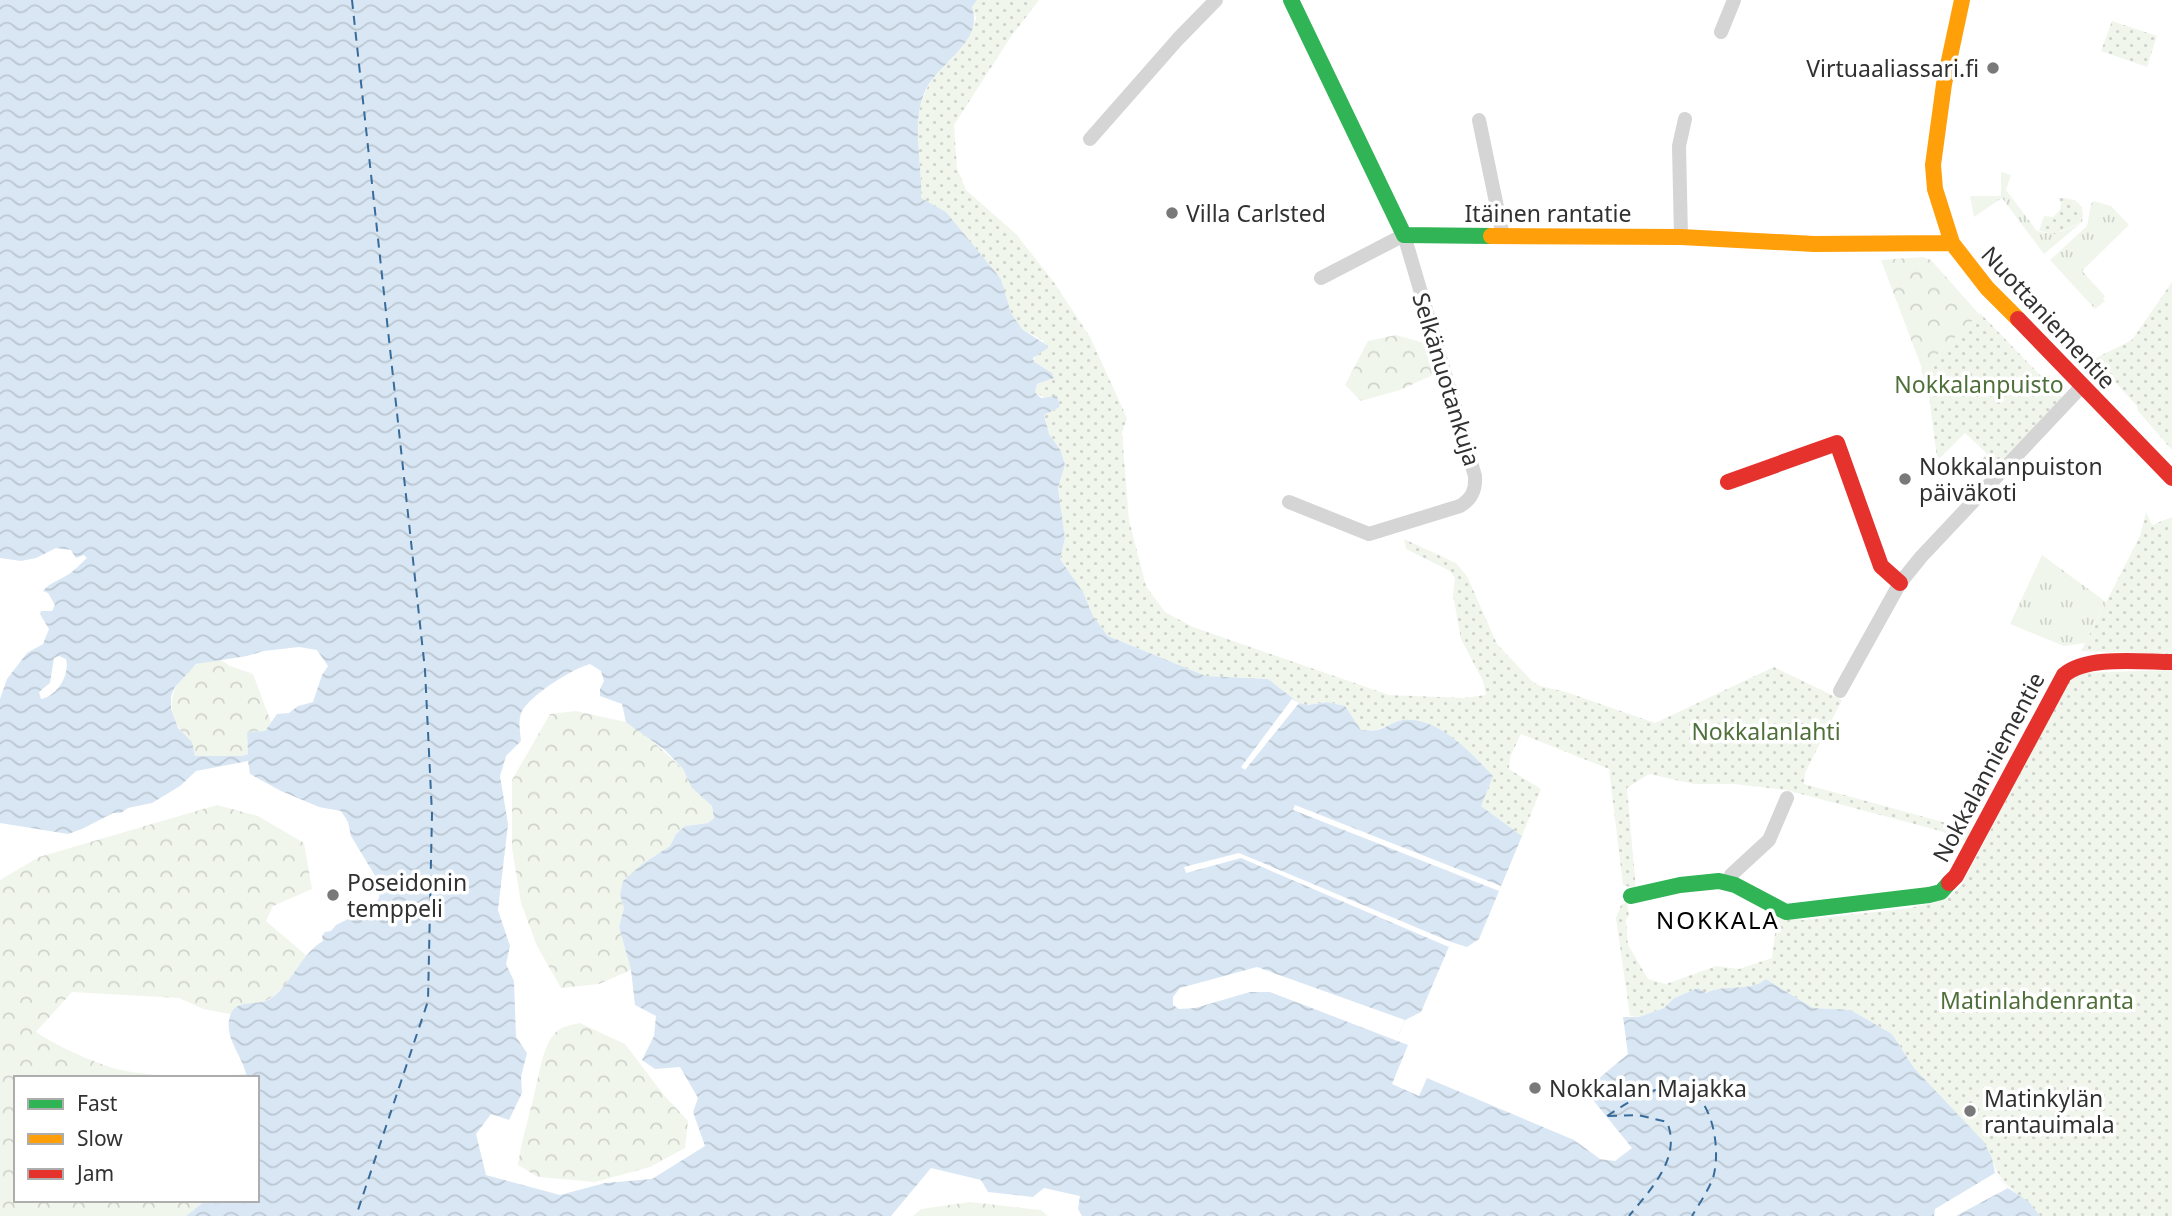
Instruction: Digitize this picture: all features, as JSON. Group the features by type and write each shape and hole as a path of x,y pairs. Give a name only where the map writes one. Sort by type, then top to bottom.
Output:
{"street":[{"path":"1090,139 1216,0"},
{"path":"1291,0 1404,235 1321,278"},
{"path":"1721,32 1734,0"},
{"name":"Nuottaniementie","path":"1962,0 1944,84 1933,165 1934,189 1952,243 1987,288 2172,478"},
{"path":"1681,237 1679,146 1685,119"},
{"path":"1479,120 1503,236"},
{"name":"Itäinen rantatie","path":"1404,235 1681,237 1814,244 1952,243"},
{"name":"Selkänuotankuja","path":"1289,502 1369,534 1460,506 1476,487 1404,235"},
{"path":"1840,691 1900,583 1921,557 2082,386"},
{"path":"1728,482 1837,443 1881,566 1900,583"},
{"name":"Nokkalanniementie","path":"1729,882 1771,907 1786,912 1941,892 1956,876 2060,679 2069,669 2079,664 2092,663 2172,662"},
{"path":"1631,896 1714,880 1729,882 1731,875 1769,840 1787,797"}],"green space":[{"name":"Nokkalanlahti","path":"977,0 1039,0 1010,38 954,125 957,168 966,190 1016,234 1053,281 1090,337 1127,418 1122,433 1129,520 1146,586 1165,612 1193,627 1389,695 1464,698 1486,695 1483,681 1461,639 1453,595 1455,578 1450,571 1406,549 1404,539 1456,563 1467,576 1497,644 1540,686 1566,692 1655,723 1774,667 1842,700 1805,773 1804,784 1972,830 1968,842 1937,830 1786,790 1734,784 1694,784 1649,774 1627,788 1636,889 1623,885 1609,769 1521,734 1510,757 1509,769 1541,789 1522,836 1481,806 1402,720 1376,730 1361,730 1345,706 1327,702 1306,705 1299,703 1268,679 1206,676 1108,636 1093,616 1083,592 1060,559 1065,538 1058,488 1065,465 1061,451 1049,434 1044,415 1060,407 1035,392 1037,384 1054,378 1052,373 1033,361 1044,341 1022,329 1011,313 1001,279 973,246 921,198 918,130 921,103 934,78 968,38 976,18 972,7"},
{"path":"2112,21 2157,36 2147,67 2101,51"},
{"path":"2001,172 2011,175 2006,190 2037,231 2061,232 2081,223 2044,254 2002,198 1974,217 1970,196 2001,196"},
{"path":"2058,198 2078,202 2083,215 2082,222 2055,234 2039,231 2044,216 2053,217 2060,210 2061,203"},
{"path":"2094,201 2111,206 2129,225 2082,271 2105,296 2105,301 2095,309 2050,260 2087,226"},
{"name":"Nokkalanpuisto","path":"1923,257 1931,260 2053,397 1999,465 1965,433 1946,452 1938,440 1932,395 1881,260"},
{"path":"2172,282 2172,450 2094,359 2132,340"},
{"name":"Nokkalanpuisto","path":"1980,313 2064,400 1992,472 1980,462 1987,453 1965,432 1937,458 1928,389 1921,370"},
{"path":"1396,335 1424,343 1435,374 1400,390 1361,401 1345,385 1368,341"},
{"path":"2146,512 2152,525 2172,517 2172,654 2081,651 2140,536"},
{"path":"2042,555 2106,602 2085,643 2064,646 2010,624"},
{"path":"221,660 253,674 271,722 265,731 247,732 248,754 195,756 191,743 175,720 172,711 173,694 181,678 194,666"},
{"name":"Matinlahdenranta","path":"2172,670 2172,1216 2040,1216 2000,1176 1992,1158 1914,1068 1892,1034 1851,1010 1813,1008 1766,979 1752,986 1706,993 1698,988 1674,998 1664,1008 1639,1017 1630,1016 1616,918 1621,905 1627,902 1628,945 1648,979 1666,984 1716,966 1739,969 1772,958 1777,917 1803,920 1910,908 1947,899 1962,884 2068,683 2076,673"},
{"path":"576,711 626,722 647,736 683,769 692,788 712,806 714,818 708,823 685,826 676,834 670,846 641,865 620,895 624,908 619,927 631,970 599,984 561,988 537,946 521,903 512,848 512,780 550,714"},
{"path":"217,805 258,816 304,843 312,889 273,906 266,921 307,956 282,988 270,998 243,1005 230,1014 203,1009 179,998 72,992 36,1032 77,1054 121,1070 200,1076 14,1076 14,1202 204,1202 186,1216 0,1216 0,880 39,857"},
{"path":"580,1023 625,1044 663,1094 688,1121 685,1148 650,1167 595,1182 538,1177 518,1165 547,1046 557,1031"},
{"path":"247,1074 247,1076 200,1076"},
{"path":"970,1202 1041,1210 1048,1216 913,1216 921,1209"}],"water":[{"path":"0,0 977,0 972,7 974,19 966,41 932,79 921,102 918,129 921,198 946,212 1001,279 1011,313 1022,329 1048,346 1033,358 1033,361 1052,373 1054,378 1037,384 1035,392 1041,398 1057,396 1060,407 1044,415 1049,434 1061,451 1065,465 1058,488 1065,538 1060,559 1083,592 1093,616 1108,636 1206,676 1268,679 1299,703 1307,705 1327,702 1345,706 1361,730 1377,730 1403,720 1429,724 1441,730 1464,747 1493,776 1481,806 1522,836 1479,939 1467,947 1451,942 1421,1012 1405,1020 1398,1037 1408,1045 1392,1084 1419,1096 1427,1078 1574,1140 1600,1159 1615,1161 1632,1148 1585,1090 1628,1054 1623,1017 1639,1017 1664,1008 1674,998 1698,988 1706,993 1752,986 1766,979 1813,1008 1851,1010 1892,1034 1914,1068 1984,1142 1992,1158 1995,1173 2008,1188 2029,1202 2040,1216 1082,1216 1078,1209 1080,1196 1044,1188 1033,1197 988,1192 981,1180 931,1168 891,1216 186,1216 204,1202 259,1202 259,1076 246,1076 232,1040 229,1024 233,1010 241,1005 268,1000 290,979 308,953 323,941 325,932 372,907 380,893 377,879 351,836 348,822 341,811 319,807 281,791 250,774 248,761 196,771 180,786 152,803 113,813 68,834 0,823 0,699 7,679 27,653 43,644 49,629 40,614 41,611 52,611 55,605 48,593 43,591 87,558 84,555 76,558 71,550 56,548 36,558 21,561 0,558","holes":["299,647 317,650 328,666 313,702 298,706 289,713 277,714 265,731 247,732 248,754 195,756 192,742 178,728 171,709 171,696 175,687 196,664","59,656 66,659 66,672 61,684 52,694 41,699 39,692 50,683 54,658","590,664 601,671 604,681 600,696 622,704 626,722 665,750 683,769 692,788 712,806 714,818 708,823 685,826 676,834 670,846 623,881 620,895 624,908 619,927 631,970 635,1005 656,1016 654,1036 642,1060 655,1069 680,1067 698,1098 693,1112 705,1146 652,1179 605,1183 560,1195 486,1175 476,1134 491,1114 509,1120 522,1093 521,1077 527,1053 516,1037 514,981 506,964 510,946 498,910 508,824 500,776 506,756 521,741 520,720 524,708 545,688"]}],"pier":[{"path":"1292,699 1299,703 1245,770 1241,767"},
{"path":"1295,805 1501,886 1499,891 1293,810"},
{"path":"1239,853 1451,942 1449,947 1241,858 1186,873 1184,867"},
{"path":"1257,967 1405,1020 1399,1034 1410,1041 1408,1045 1270,992 1250,992 1195,1008 1179,1009 1173,1005 1173,997 1180,988"},
{"path":"1995,1173 2008,1188 1956,1216 1934,1216 1935,1209"}],"ferry route":[{"path":"352,0 425,670 432,814 428,1001 356,1216"},
{"path":"1607,1116 1637,1098 1662,1088 1685,1089 1696,1095 1711,1120 1716,1151 1713,1178 1692,1216"},
{"path":"1608,1116 1638,1115 1667,1122 1671,1135 1662,1173 1629,1216"}],"traffic: fast":[{"path":"1291,0 1404,235 1491,236"},
{"path":"1631,896 1680,885 1719,881 1735,885 1786,912 1929,895 1941,892 1949,883"}],"traffic: slow":[{"path":"1962,0 1944,84 1933,165 1935,189 1952,243 1987,288 2018,319"},
{"path":"1491,236 1681,237 1814,244 1952,243"}],"traffic: jam":[{"path":"2018,319 2172,478"},
{"path":"1728,482 1837,443 1881,566 1900,583"},
{"path":"1949,883 1956,876 2064,675 2074,669 2100,662 2172,662"}],"place":[{"name":"Virtuaaliassari.fi","path":"1993,68"},
{"name":"Villa Carlsted","path":"1172,213"},
{"name":"Nokkalanpuiston päiväkoti","path":"1905,479"},
{"name":"Poseidonin temppeli","path":"333,895"},
{"name":"Nokkalan Majakka","path":"1535,1088"},
{"name":"Matinkylän rantauimala","path":"1970,1111"}],"district":[{"name":"NOKKALA","path":"1718,919"}]}
